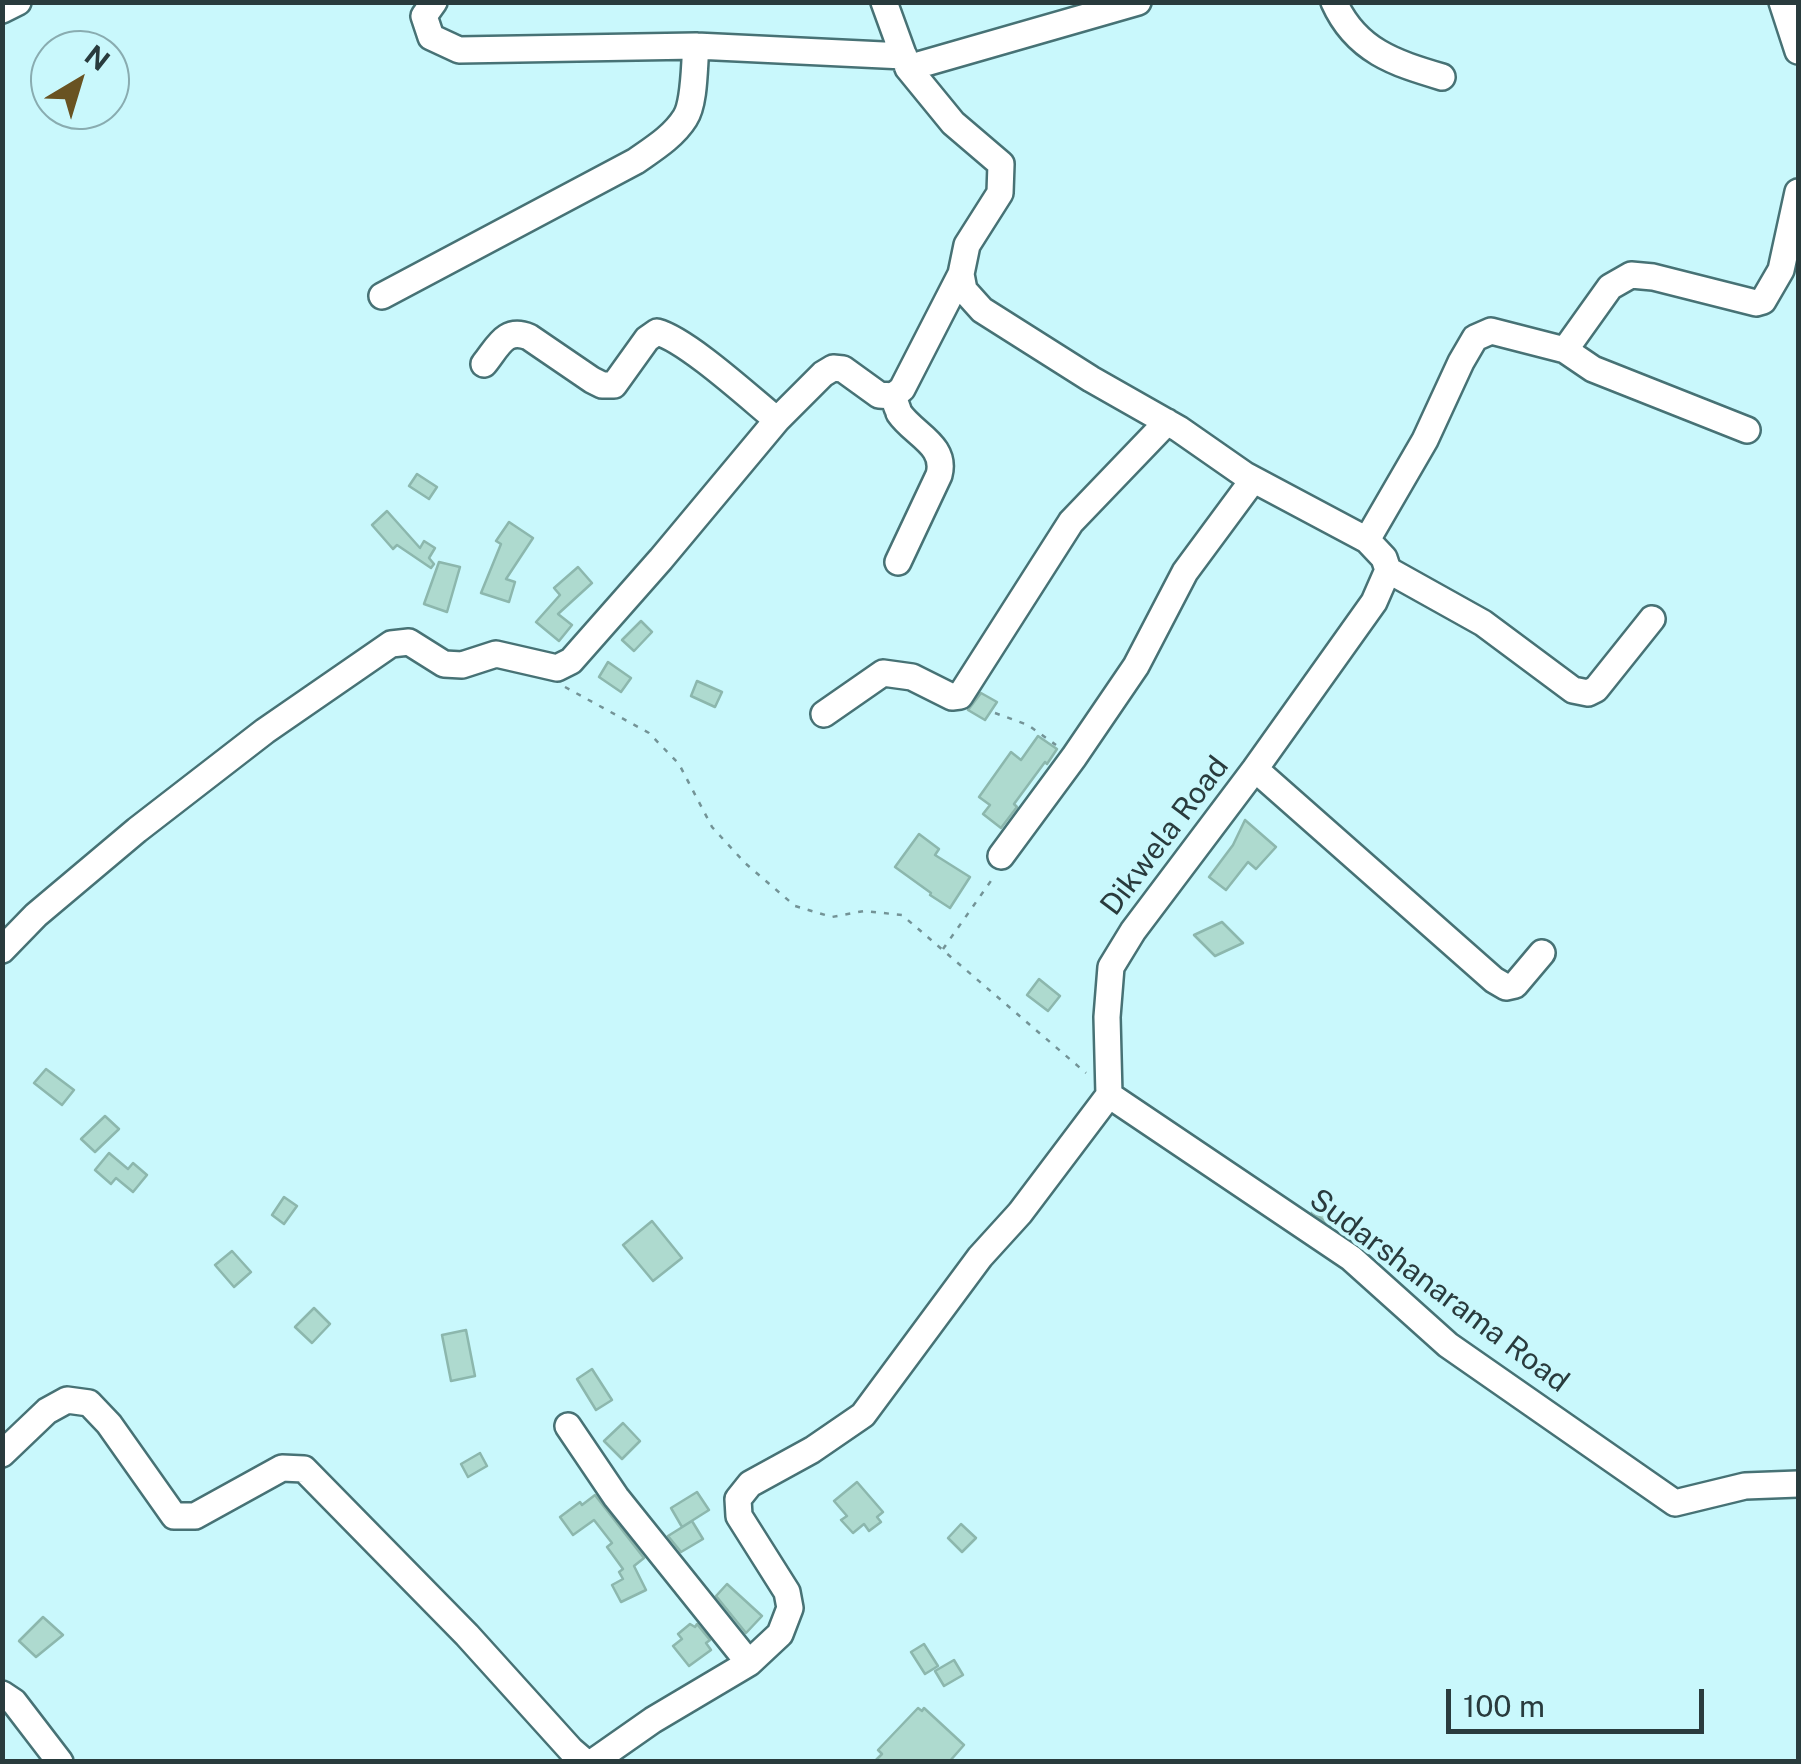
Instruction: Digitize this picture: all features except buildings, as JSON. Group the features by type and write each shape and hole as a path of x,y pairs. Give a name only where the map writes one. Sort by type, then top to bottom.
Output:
{"street":[{"path":"2,10 18,2"},
{"path":"434,2 424,16 431,37 460,50 696,46 906,62 1138,2"},
{"path":"2,950 36,915 137,830 264,731 391,644 409,642 444,664 462,666 496,654 557,668 571,661 806,390 833,368 843,370 880,395 893,396 902,389 961,274 967,244 1000,193 1001,164 953,123 906,62 884,2"},
{"path":"1334,2 1353,33 1372,51 1442,77"},
{"path":"1782,2 1798,51"},
{"path":"382,296 636,161 670,136 690,109 696,46"},
{"path":"1565,350 1610,286 1631,276 1653,277 1756,303 1763,301 1790,276 1798,192"},
{"path":"961,274 964,290 982,310 1167,422 1252,480 1366,540 1384,558 1388,570 1483,622 1573,690 1588,693 1596,689 1652,619"},
{"path":"1366,540 1426,440 1475,338 1491,331 1565,350 1593,369 1747,430"},
{"path":"484,364 508,334 518,332 592,380 614,386 647,338 657,332 693,352 777,420"},
{"path":"893,396 899,412 938,453 942,464 898,562"},
{"path":"824,714 883,673 912,677 952,697 960,696 1071,522 1167,422"},
{"path":"1000,856 1074,758 1136,666 1185,572 1252,480"},
{"name":"Dikwela Road","path":"1109,1095 1111,967 1133,931 1374,602 1388,570"},
{"path":"1255,769 1494,980 1506,987 1515,985 1542,953"},
{"path":"593,1762 653,1720 749,1663 780,1634 790,1608 787,1592 739,1516 738,1499 750,1484 812,1450 863,1415 980,1257 1020,1214 1109,1095"},
{"name":"Sudarshanarama Road","path":"1109,1095 1351,1258 1448,1345 1675,1503 1745,1486 1798,1484"},
{"path":"2,1454 47,1411 67,1400 89,1403 109,1424 174,1516 195,1516 282,1468 304,1469 585,1762"},
{"path":"568,1426 616,1497 749,1663"},
{"path":"2,1694 14,1702 60,1762"}],"path":[{"path":"562,685 649,733 678,764 712,827 745,864 795,906 832,918 864,911 902,915 1109,1095"},
{"path":"995,713 1028,726 1074,758"},
{"path":"942,951 1000,869 1000,856"}]}
